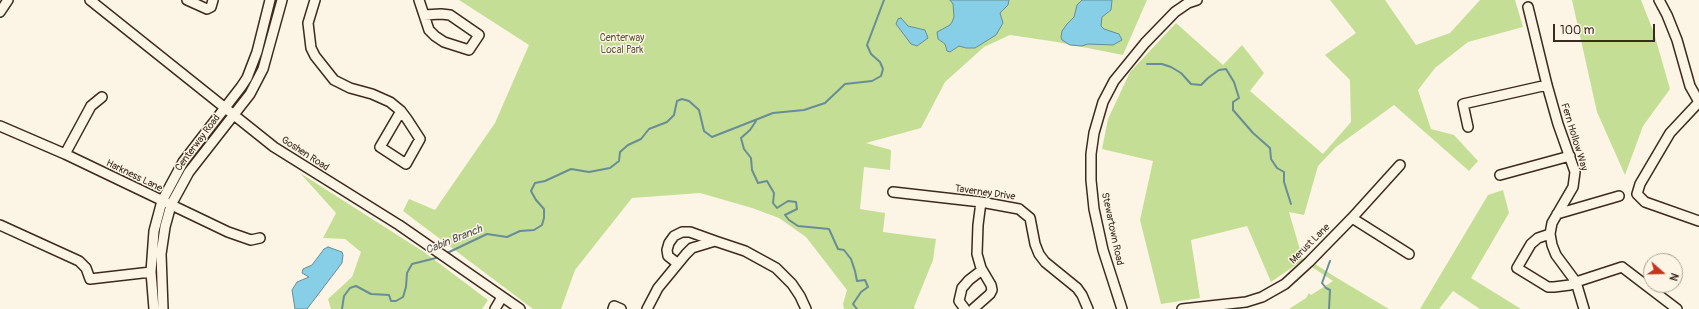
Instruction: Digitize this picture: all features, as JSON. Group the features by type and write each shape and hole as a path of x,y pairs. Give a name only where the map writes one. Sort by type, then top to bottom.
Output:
{"street":[{"path":"0,12 8,0"},
{"name":"Goshen Road","path":"90,0 287,156 438,251 520,309"},
{"path":"187,0 207,10 213,4 213,0"},
{"name":"Centerway Road","path":"154,309 151,272 154,231 162,201 183,162 224,107 242,87 252,67 257,52 270,0"},
{"name":"Centerway Road","path":"163,309 161,254 165,227 171,205 189,172 250,94 263,69 282,0"},
{"path":"315,0 308,23 311,48 320,64 334,80 342,85 390,102 401,111 420,140 406,164 380,147 401,111"},
{"path":"419,0 424,15 429,30 444,42 470,50 479,35 450,15 424,15"},
{"name":"Stewartown Road","path":"1122,309 1103,250 1094,209 1091,180 1091,154 1094,133 1103,102 1114,81 1145,42 1175,12 1188,3 1197,0"},
{"path":"1658,0 1667,15 1677,40 1690,86 1699,102 1670,133 1640,184 1637,194 1644,202 1699,221"},
{"name":"Fern Hollow Way","path":"1528,7 1547,85 1575,172 1575,180 1552,223 1550,234"},
{"path":"1468,127 1463,104 1547,85"},
{"path":"65,154 91,106 102,97"},
{"name":"Harkness Lane","path":"0,126 65,154 238,236 251,240 260,238"},
{"path":"1500,176 1570,156"},
{"name":"Merust Lane","path":"1182,309 1216,308 1246,302 1262,297 1285,284 1352,218 1400,165"},
{"name":"Taverney Drive","path":"893,192 981,202 1010,206 1019,209 1026,214 1032,223 1035,244 1040,254 1046,262 1077,288 1088,309"},
{"path":"1557,214 1619,196"},
{"path":"973,309 990,294 992,290 991,285 982,270 977,254 978,225 981,202"},
{"path":"1352,218 1409,254"},
{"path":"0,225 79,261 86,268 90,279 151,272"},
{"path":"677,263 668,256 667,250 669,242 674,236 682,232 690,232 745,251 776,268 792,284 806,309"},
{"path":"1584,309 1576,282 1556,254 1552,245 1550,234 1538,238 1531,244 1517,268 1548,287 1563,287 1576,282 1622,267 1664,305 1677,309"},
{"path":"646,309 658,288 677,263 692,248 715,241"},
{"path":"965,309 959,301 962,288 972,277 982,270"},
{"path":"495,309 502,297"},
{"path":"613,309 614,306 621,309"}],"green space":[{"name":"Centerway Local Park","path":"459,0 1147,0 1123,55 1057,42 1010,35 984,47 945,82 921,128 866,143 891,150 890,170 864,167 860,209 885,213 883,232 936,239 933,260 914,307 915,309 844,309 843,304 847,290 806,237 779,218 752,208 700,193 632,198 575,270 561,309 533,309 403,211 409,199 435,210 495,123 529,45"},
{"path":"1330,0 1385,0 1416,45 1450,33 1480,0 1515,0 1523,27 1468,42 1435,68 1418,90 1431,129 1454,135 1478,161 1469,171 1394,105 1336,147 1318,166 1304,215 1289,212 1303,260 1271,282 1247,226 1191,240 1200,298 1161,304 1140,220 1153,161 1102,149 1108,119 1130,72 1176,23 1223,65 1242,45 1264,73 1250,91 1323,154 1351,122 1350,80 1325,55 1356,33"},
{"path":"1572,0 1641,0 1654,33 1670,89 1643,126 1625,175 1597,112"},
{"path":"300,173 424,252 488,300 482,309 331,309 328,299 352,277 361,252 345,239 323,238 336,213"},
{"path":"1503,190 1509,213 1471,278 1521,309 1480,309 1453,291 1439,309 1420,309 1488,195"},
{"path":"1315,264 1389,309 1289,309 1306,298 1309,293 1311,295 1333,281 1312,267"}],"water":[{"path":"950,0 1009,0 1008,5 1000,13 1003,23 996,35 975,48 959,46 950,52 947,51 945,44 938,39 937,32 950,25 952,22 954,17 953,4"},
{"path":"1082,0 1112,0 1111,10 1102,17 1101,26 1104,29 1119,34 1122,40 1113,45 1088,44 1082,46 1070,45 1062,40 1062,31 1074,17 1077,5"},
{"path":"901,18 908,26 925,30 928,38 917,46 911,44 896,24 898,19"},
{"path":"328,247 342,252 342,263 307,309 295,309 292,290 297,282 309,277 302,273 303,269 312,265 324,249"}],"waterway":[{"name":"Cabin Branch","path":"445,254 487,234 507,237 520,231 534,230 542,225 544,209 536,200 531,191 535,183 545,181 571,169 589,172 610,168 619,161 620,152 628,145 641,139 649,129 667,122 674,115 677,101 682,99 689,101 699,110 704,131 712,137 773,113 804,110 825,103 845,84 872,81 881,76 883,69 880,62 871,54 867,45 884,0"},
{"path":"1147,64 1162,64 1171,67 1181,73 1191,84 1201,85 1219,70 1226,69 1234,82 1239,98 1233,102 1233,110 1253,133 1270,148 1271,159 1277,168 1284,172 1284,182 1291,204"},
{"path":"756,121 750,130 741,138 744,149 751,158 752,170 758,183 767,181 774,193 773,203 777,208 788,201 796,202 797,209 785,215 789,220 798,226 829,229 838,249 844,250 851,259 857,281 865,280 868,287 861,292 853,304 857,309"},
{"name":"Cabin Branch","path":"342,309 344,296 350,288 356,286 371,294 389,295 391,301 396,301 403,297 406,287 407,273 412,264 440,257"},
{"path":"1329,309 1330,290 1322,283 1330,261"}]}
